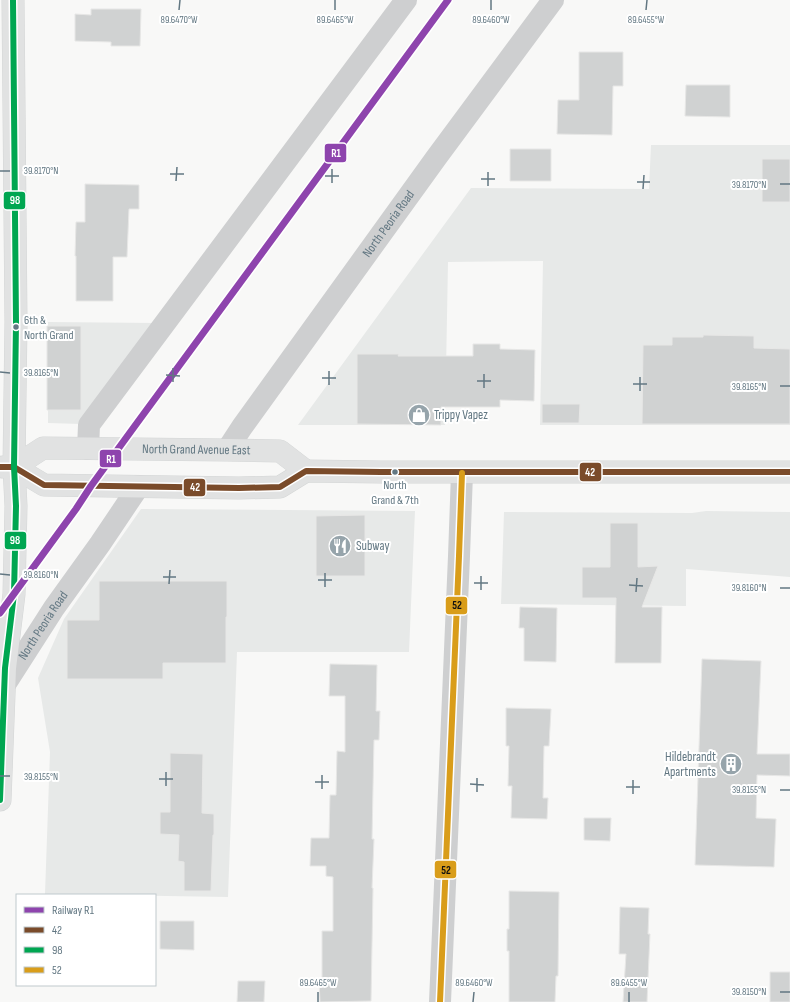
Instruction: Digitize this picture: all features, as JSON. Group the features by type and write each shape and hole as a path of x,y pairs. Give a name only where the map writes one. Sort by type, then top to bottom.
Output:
{"main road":[{"path":"0,800 5,668 14,594 16,506 7,467 16,322 7,30 13,0"},
{"name":"North Grand Avenue East","path":"7,467 44,448 228,450 280,451 306,471"},
{"path":"7,467 44,486 239,488 280,487 306,471 462,473 790,472"}],"street":[{"path":"88,449 89,425 406,0"},
{"name":"North Peoria Road","path":"228,450 242,427 431,164 553,0"},
{"path":"440,1002 462,473"},
{"name":"North Peoria Road","path":"4,686 54,608 139,486"}],"shaded area":[{"path":"651,145 790,145 790,425 540,425 543,261 448,262 445,425 298,425 471,188 649,189"},
{"path":"48,322 157,323 81,424 48,423"},
{"path":"141,509 415,511 409,652 237,652 228,897 156,896 156,894 45,894 50,752 38,678 64,619"},
{"path":"706,511 790,512 790,577 686,569 686,606 501,604 504,512 692,513"}],"building":[{"path":"91,9 141,9 140,46 111,46 111,42 75,41 75,14 91,15"},
{"path":"579,52 623,52 623,86 613,86 612,135 557,134 558,100 579,100"},
{"path":"686,85 730,85 730,117 685,116"},
{"path":"510,149 551,149 551,181 510,181"},
{"path":"762,159 790,159 790,202 762,202"},
{"path":"85,184 139,185 139,209 129,209 127,257 113,257 113,301 76,301 76,222 85,222"},
{"path":"47,326 81,326 81,410 47,410"},
{"path":"703,335 754,336 754,348 790,349 790,424 642,424 643,345 672,345 672,337 703,337"},
{"path":"473,344 500,344 500,349 535,350 534,401 500,400 500,407 441,407 441,425 357,424 357,354 399,354 398,356 473,356"},
{"path":"542,404 580,404 579,423 542,423"},
{"path":"365,515 365,576 316,576 316,516"},
{"path":"610,523 638,523 638,567 658,566 642,607 662,607 661,663 615,663 616,598 582,598 582,567 610,567"},
{"path":"99,581 227,581 226,663 163,663 163,679 67,679 67,620 99,620"},
{"path":"520,607 557,608 556,662 524,661 524,628 519,628"},
{"name":"Hildebrandt Apartments","path":"702,659 761,661 757,754 790,754 790,776 757,775 756,818 776,819 774,867 695,865"},
{"path":"330,664 377,665 376,711 380,711 379,740 374,740 371,1001 320,1002 319,979 322,979 322,931 333,931 333,877 326,876 326,866 310,866 311,838 329,838 330,795 336,795 337,751 345,752 345,696 329,696"},
{"path":"506,708 551,709 549,746 544,746 543,798 548,798 547,819 511,818 512,786 508,786 509,746 506,746"},
{"path":"170,753 203,754 202,813 214,814 211,891 184,891 184,862 178,861 179,835 160,834 160,812 170,812"},
{"path":"584,818 611,818 610,841 584,840"},
{"path":"509,891 559,892 558,976 556,976 555,1002 509,1002 509,951 507,951 507,929 509,929"},
{"path":"620,907 649,908 648,934 650,934 647,1002 623,1002 626,954 619,954"},
{"path":"160,921 194,921 194,950 160,949"},
{"path":"770,972 790,972 790,1002 770,1002"},
{"path":"238,981 265,981 264,1002 237,1002"}],"rail line":[{"name":"R1","path":"0,613 137,423 448,0"}],"transit line":[{"name":"98","path":"0,800 5,668 14,594 16,506 14,467 16,322 13,0"},
{"name":"42","path":"0,467 14,467 44,485 239,488 280,487 306,471 790,472"},
{"name":"52","path":"440,1002 462,473"}],"place":[{"name":"6th & North Grand","path":"16,327"},
{"name":"Trippy Vapez","path":"419,415"},
{"name":"North Grand & 7th","path":"395,472"},
{"name":"Subway","path":"340,546"},
{"name":"Hildebrandt Apartments","path":"731,764"}]}
